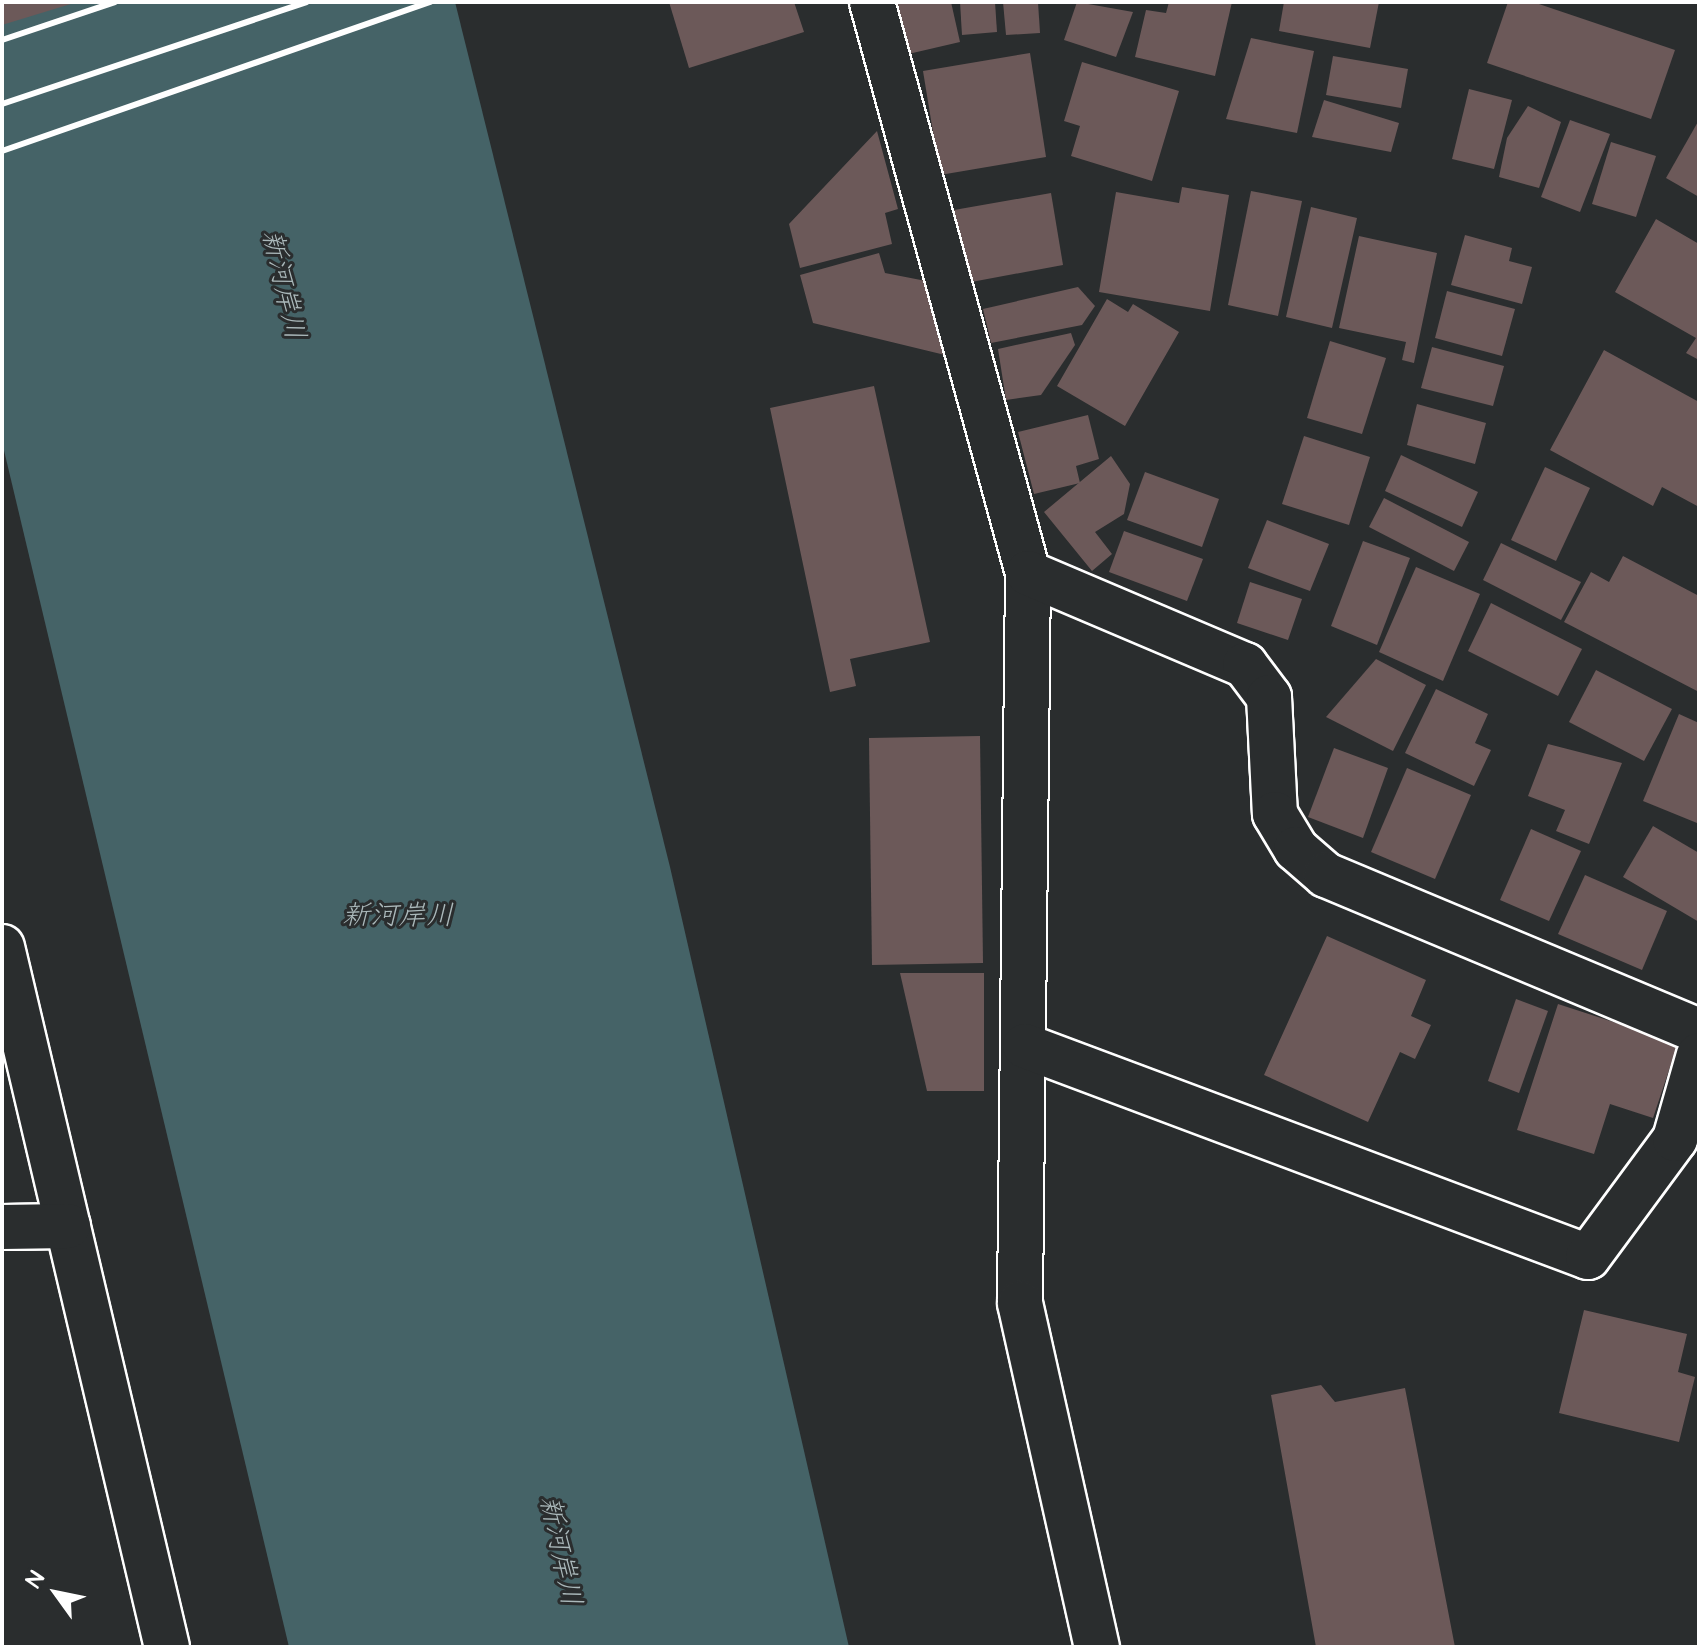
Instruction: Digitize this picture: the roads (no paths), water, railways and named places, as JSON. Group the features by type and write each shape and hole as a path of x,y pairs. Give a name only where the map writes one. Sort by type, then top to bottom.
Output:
{"street":[{"path":"872,2 1028,573 1020,1303 1097,1647"},
{"path":"1028,573 1245,665 1269,697 1275,814 1296,849 1326,875 1699,1031"},
{"path":"2,947 167,1647"},
{"path":"1025,1046 1588,1257 1675,1139 1699,1055"},
{"path":"2,1227 68,1226"}],"water":[{"name":"新河岸川","path":"2,2 455,2 670,867 849,1647 289,1647 2,442"}],"railway":[{"path":"2,40 115,2"},
{"path":"2,104 306,2"},
{"path":"2,151 431,2"}]}
